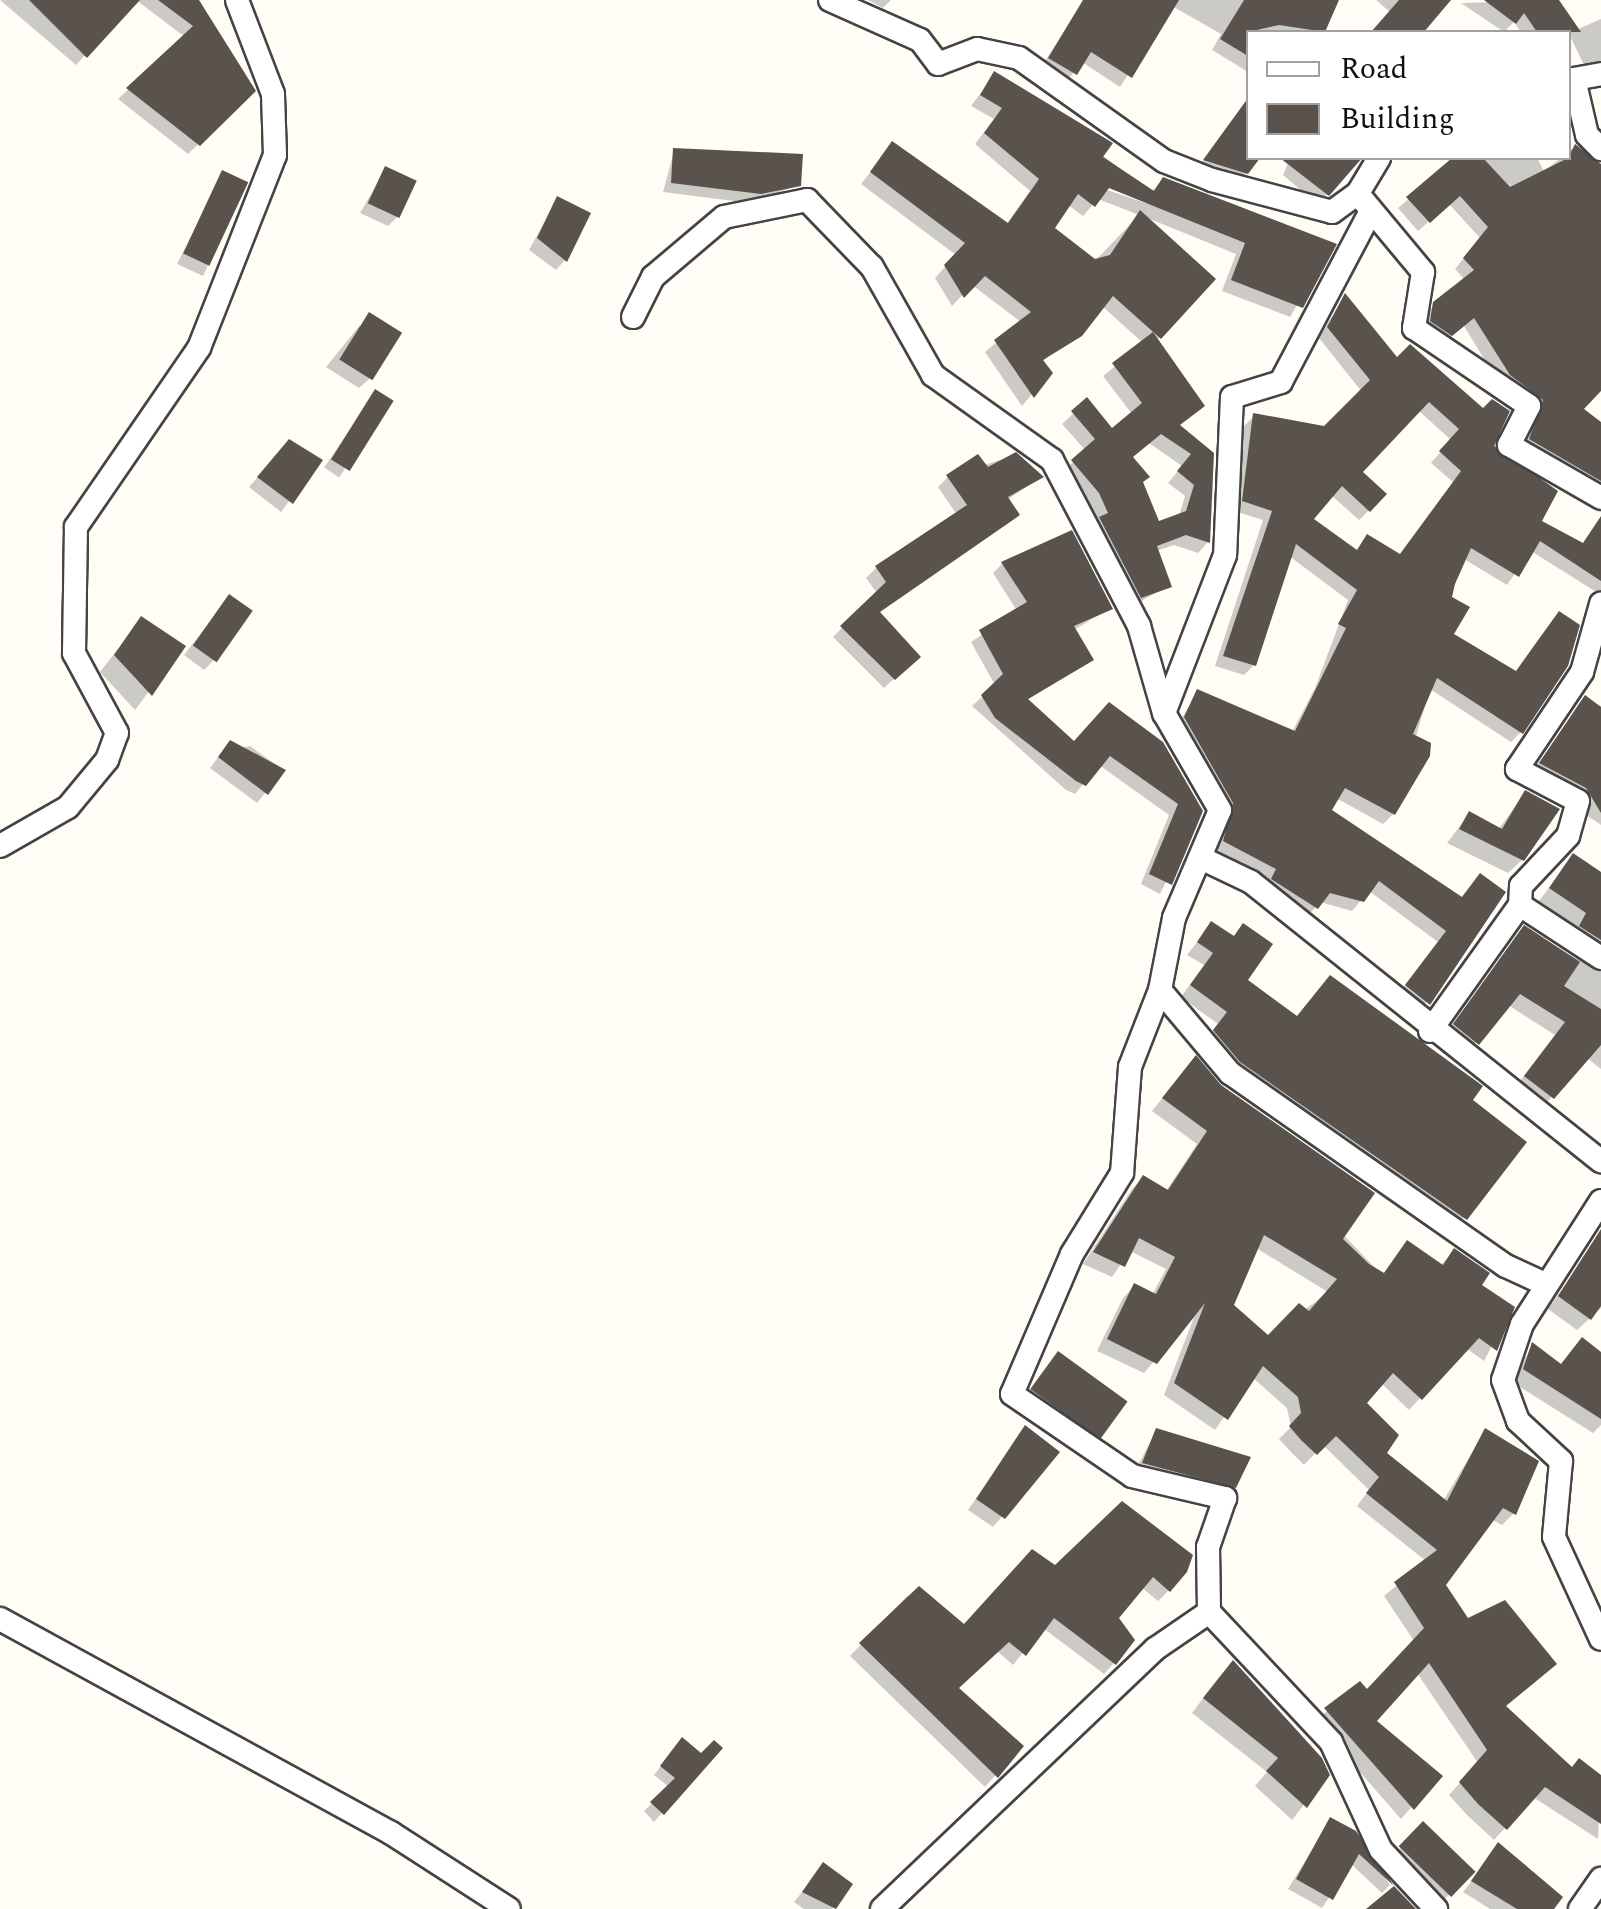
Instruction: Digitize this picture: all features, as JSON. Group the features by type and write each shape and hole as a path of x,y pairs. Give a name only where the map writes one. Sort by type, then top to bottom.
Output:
{"street":[{"path":"0,846 68,807 108,760 117,733 74,653 76,527 199,348 275,155 273,94 237,0"},
{"path":"830,0 920,40 938,64 978,49 992,60 1019,58 1164,162 1212,180 1332,212 1365,202"},
{"path":"1601,74 1571,80 1587,135 1601,149"},
{"path":"1164,714 1225,555 1232,397 1282,382 1365,202 1378,160"},
{"path":"633,316 653,278 724,216 807,200 872,267 933,376 1052,460 1139,626 1164,714 1220,810 1203,858 1174,918 1160,990 1130,1066 1122,1172 1072,1254 1012,1394 1132,1476 1225,1498 1208,1547 1209,1612 1331,1742 1381,1850 1436,1909"},
{"path":"1365,202 1423,272 1414,328 1529,406 1509,445 1601,498"},
{"path":"1430,1031 1520,905 1521,886 1568,836 1578,801 1517,768 1592,676 1601,604"},
{"path":"1203,858 1251,882 1430,1031 1601,1162"},
{"path":"1520,905 1601,958"},
{"path":"1160,990 1230,1073 1506,1266 1545,1284"},
{"path":"1601,1201 1545,1284 1503,1360 1502,1392 1560,1461 1554,1537 1601,1639"},
{"path":"882,1909 1155,1649 1209,1612"},
{"path":"0,1619 391,1833 509,1909"},
{"path":"1582,1909 1601,1878"},
{"path":"1582,1909 1601,1890"}],"building":[{"path":"29,0 140,0 87,58"},
{"path":"158,0 199,0 256,91 200,146 126,88 193,26"},
{"path":"1083,0 1179,0 1132,78 1091,52 1077,75 1048,58"},
{"path":"1244,0 1339,0 1326,30 1279,25 1246,30 1246,55 1220,39"},
{"path":"1399,0 1451,0 1426,30 1373,30"},
{"path":"1484,0 1559,0 1581,32 1536,30 1524,13 1516,24"},
{"path":"994,71 1113,143 1103,157 1154,191 1163,177 1337,244 1303,308 1231,280 1245,243 1109,188 1095,207 1078,194 1055,228 1095,259 1110,255 1140,210 1216,279 1161,339 1113,296 1082,336 1043,360 1053,373 1034,398 994,340 1031,312 985,276 964,298 944,265 965,243 870,172 892,141 1008,223 1039,179 984,133 1002,108 980,95"},
{"path":"1246,101 1246,160 1258,160 1248,174 1203,160"},
{"path":"1575,144 1601,164 1601,391 1584,409 1601,422 1601,481 1529,439 1543,400 1510,375 1474,318 1452,336 1430,321 1433,302 1474,270 1463,258 1488,227 1460,196 1430,223 1406,197 1450,160 1485,160 1510,187 1571,160"},
{"path":"673,148 803,154 801,186 761,194 671,183"},
{"path":"1283,160 1360,160 1329,196"},
{"path":"385,166 417,181 399,218 368,203"},
{"path":"222,170 248,182 209,266 183,253"},
{"path":"557,196 591,213 567,262 537,238"},
{"path":"1345,293 1397,357 1410,344 1483,408 1492,399 1510,411 1494,446 1558,491 1542,521 1583,543 1601,516 1601,581 1540,541 1519,577 1471,548 1455,584 1452,597 1470,607 1454,634 1516,671 1559,611 1580,625 1568,666 1523,734 1437,678 1413,734 1431,743 1430,756 1395,815 1345,788 1332,810 1462,897 1480,873 1506,892 1430,1005 1405,985 1446,931 1379,881 1364,902 1330,893 1318,909 1271,879 1276,869 1223,841 1233,803 1184,717 1197,689 1295,731 1346,628 1338,624 1357,590 1296,544 1256,666 1223,656 1272,511 1242,501 1253,413 1324,426 1370,380 1327,327","holes":["1429,402 1459,429 1439,451 1461,471 1400,554 1367,534 1357,550 1314,519 1342,486 1370,512 1387,494 1363,472"]},
{"path":"369,312 402,333 372,380 339,359"},
{"path":"1153,332 1205,406 1180,425 1214,453 1210,543 1186,535 1157,546 1172,587 1141,598 1099,517 1108,513 1099,493 1071,460 1095,439 1071,411 1087,397 1112,428 1142,403 1112,363","holes":["1161,434 1191,454 1177,471 1194,485 1186,511 1159,521 1143,482 1150,477 1133,457"]},
{"path":"375,389 394,401 350,471 331,459"},
{"path":"289,439 323,460 293,504 257,477"},
{"path":"1016,452 1044,477 1008,497 1020,515 880,612 921,657 895,680 840,626 886,582 875,566 967,505 946,475 978,454 988,467"},
{"path":"1072,530 1113,609 1074,626 1094,660 1028,699 1074,741 1109,702 1163,742 1203,811 1172,885 1149,874 1178,804 1110,756 1086,786 1076,781 995,718 981,695 1003,674 979,630 1027,602 1001,562"},
{"path":"229,594 253,611 217,662 193,646"},
{"path":"141,616 186,646 152,696 114,655"},
{"path":"1585,695 1601,707 1601,813 1586,788 1539,763"},
{"path":"230,740 286,770 268,795 218,757"},
{"path":"1525,790 1560,809 1524,861 1459,829 1469,811 1502,829"},
{"path":"1573,853 1601,872 1601,940 1579,926 1586,913 1549,888"},
{"path":"1211,921 1234,936 1243,923 1273,944 1248,980 1297,1016 1330,975 1483,1086 1473,1100 1527,1142 1467,1220 1240,1062 1213,1030 1227,1012 1190,985 1213,953 1197,942"},
{"path":"1524,925 1580,962 1564,986 1601,1009 1601,1045 1554,1099 1524,1076 1565,1022 1520,994 1479,1045 1453,1024"},
{"path":"1196,1055 1221,1085 1375,1193 1343,1239 1369,1264 1384,1273 1407,1240 1443,1265 1454,1248 1490,1273 1482,1285 1515,1307 1497,1351 1479,1338 1422,1400 1393,1373 1367,1403 1399,1435 1387,1453 1447,1501 1485,1428 1539,1461 1516,1515 1503,1508 1446,1585 1468,1618 1505,1600 1557,1664 1506,1706 1572,1767 1579,1758 1601,1775 1601,1824 1545,1787 1507,1830 1478,1804 1459,1782 1487,1750 1429,1663 1377,1721 1443,1776 1414,1810 1324,1708 1360,1681 1367,1689 1424,1628 1394,1582 1437,1550 1366,1493 1379,1477 1336,1436 1317,1455 1301,1440 1289,1426 1301,1413 1298,1397 1263,1366 1228,1420 1174,1383 1205,1303 1157,1364 1107,1339 1134,1283 1156,1294 1175,1257 1139,1238 1125,1267 1093,1252 1143,1175 1168,1190 1207,1131 1162,1098","holes":["1264,1235 1337,1279 1309,1311 1299,1303 1268,1335 1234,1305"]},
{"path":"1601,1229 1601,1306 1591,1320 1558,1296"},
{"path":"1582,1337 1601,1352 1601,1419 1523,1369 1532,1342 1561,1364"},
{"path":"1058,1351 1128,1402 1100,1440 1030,1389"},
{"path":"1025,1425 1060,1452 1005,1519 976,1499"},
{"path":"1156,1428 1251,1457 1236,1488 1142,1463"},
{"path":"1122,1501 1193,1555 1187,1572 1170,1592 1153,1577 1119,1618 1135,1640 1116,1665 1054,1618 1026,1656 1009,1642 959,1688 1024,1746 998,1778 859,1643 919,1586 964,1624 1032,1549 1055,1565"},
{"path":"1233,1660 1322,1758 1330,1775 1307,1808 1266,1771 1278,1758 1203,1698"},
{"path":"682,1737 701,1753 714,1740 723,1748 664,1815 650,1802 675,1778 660,1766"},
{"path":"1330,1817 1356,1831 1394,1886 1359,1854 1333,1900 1296,1879"},
{"path":"1423,1821 1476,1872 1451,1897 1399,1846"},
{"path":"1498,1842 1563,1897 1554,1909 1517,1909 1471,1881"},
{"path":"823,1862 853,1884 836,1909 802,1892"},
{"path":"1394,1886 1416,1909 1366,1909"}]}
